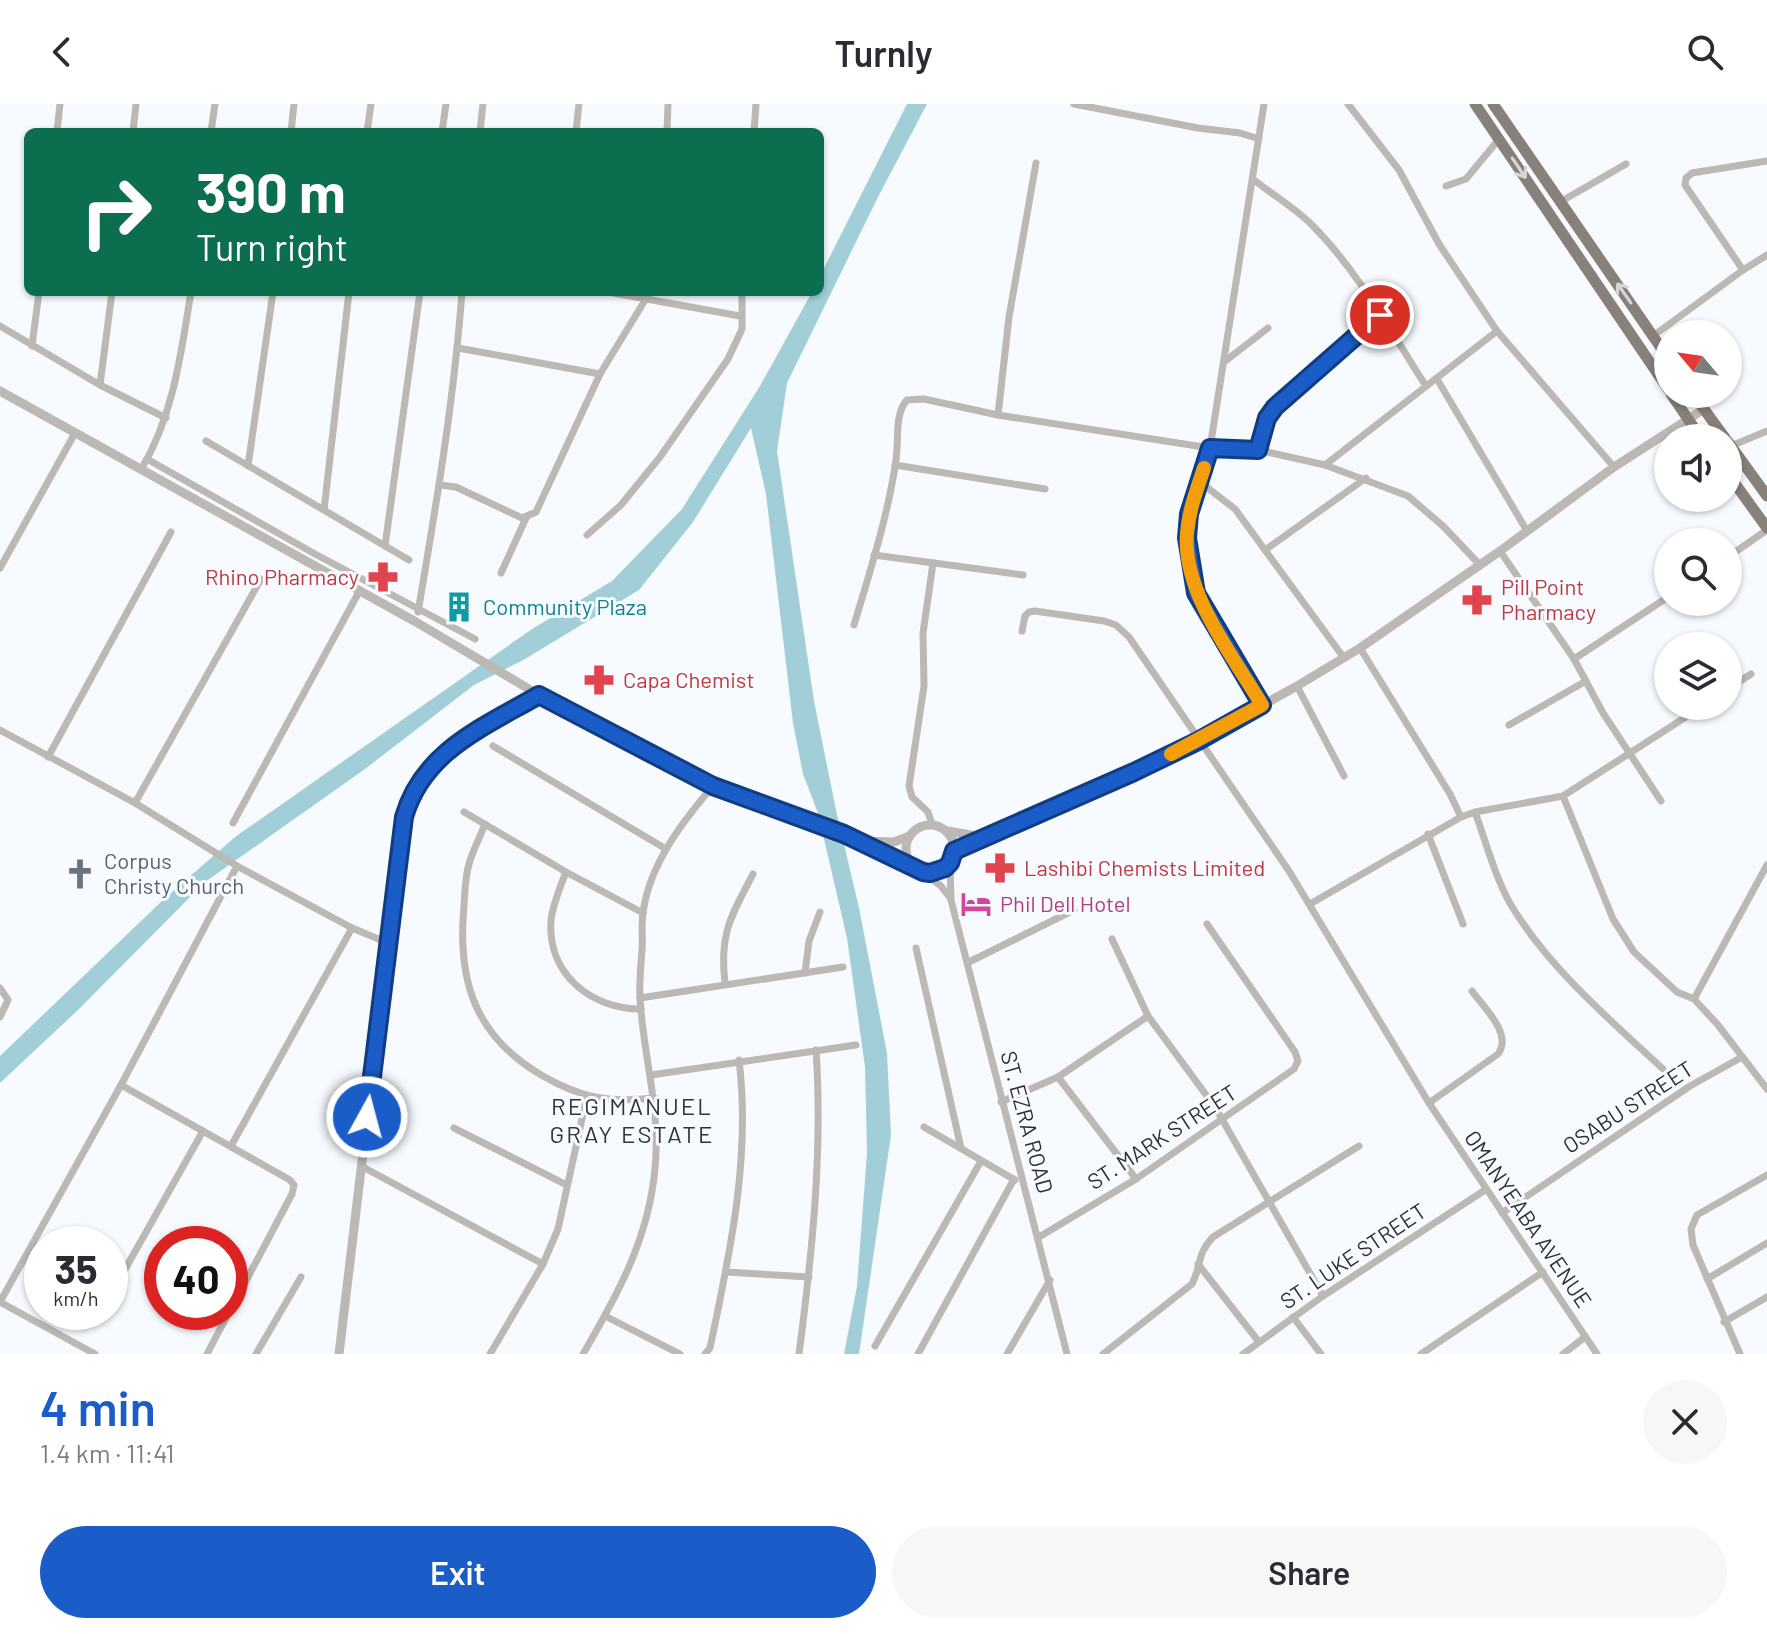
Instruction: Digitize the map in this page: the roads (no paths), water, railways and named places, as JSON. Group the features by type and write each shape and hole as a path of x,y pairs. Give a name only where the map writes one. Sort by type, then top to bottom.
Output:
{"main road":[{"path":"1475,104 1654,368"},
{"path":"1493,104 1653,336"},
{"path":"1681,408 1692,424"},
{"path":"1704,409 1715,424"},
{"path":"1742,461 1767,496"},
{"path":"1742,494 1767,529"}],"street":[{"path":"57,128 60,104"},
{"path":"133,128 136,104"},
{"path":"212,128 215,104"},
{"path":"291,128 294,104"},
{"path":"368,128 371,104"},
{"path":"443,128 446,104"},
{"path":"480,128 483,104"},
{"path":"576,128 579,104"},
{"path":"667,128 668,104"},
{"path":"754,128 756,104"},
{"path":"1074,104 1259,139"},
{"path":"1262,705 1196,593 1187,538 1189,514 1210,448 1264,104"},
{"path":"1348,104 1399,170 1439,244 1497,331 1614,467"},
{"path":"1446,186 1466,179 1499,139"},
{"path":"1743,270 1685,185 1686,178 1692,173 1767,161"},
{"path":"998,415 1009,317 1036,163"},
{"path":"1560,202 1626,164"},
{"path":"1254,180 1313,227 1361,287 1426,386"},
{"path":"1653,336 1767,255"},
{"path":"32,346 38,296"},
{"path":"100,385 111,296"},
{"path":"145,464 166,418 190,296"},
{"path":"248,466 272,296"},
{"path":"324,510 349,296"},
{"path":"385,546 419,296"},
{"path":"416,622 440,485 462,296"},
{"path":"501,573 526,518 536,512 541,503 600,374 646,296"},
{"path":"651,296 740,316"},
{"path":"587,535 621,505 728,359 742,329 742,296"},
{"path":"1258,450 1267,418 1275,407 1380,315"},
{"path":"0,326 100,385 166,418"},
{"path":"1224,362 1268,328"},
{"path":"1325,465 1497,331"},
{"path":"458,348 600,374"},
{"path":"1437,379 1527,531"},
{"path":"0,391 75,433 145,464 475,639"},
{"path":"854,625 895,465 899,412 907,400 924,399 998,415 1210,448 1258,450 1325,465 1366,478 1421,504 1480,565"},
{"path":"954,851 1134,772 1198,741 1297,686 1360,648 1614,467 1704,409"},
{"path":"1742,438 1767,431"},
{"path":"0,568 75,433"},
{"path":"206,441 409,560"},
{"path":"145,464 539,695 713,786 844,834 896,861 913,865 941,886 951,900"},
{"path":"895,465 1045,489"},
{"path":"1265,550 1366,478"},
{"path":"1200,482 1235,509 1344,658"},
{"path":"440,485 456,487 513,515 526,518"},
{"path":"1742,547 1767,529"},
{"path":"48,757 171,532"},
{"path":"1500,551 1574,659 1629,754 1661,801"},
{"path":"874,555 1023,575"},
{"path":"932,824 925,808 912,797 909,786 924,686 923,633 933,563"},
{"path":"135,803 261,579"},
{"path":"233,823 360,590"},
{"path":"1574,659 1654,606"},
{"name":"OMANYEABA AVENUE","path":"1022,631 1025,616 1035,611 1116,625 1129,637 1310,904 1429,1103 1597,1354"},
{"path":"1360,648 1461,817"},
{"path":"1742,680 1751,674"},
{"path":"1509,725 1586,681"},
{"path":"1297,686 1344,776"},
{"path":"339,1354 404,817 415,787 438,760 468,736 539,695"},
{"path":"1310,904 1461,817 1563,796 1681,720"},
{"path":"0,730 135,803 236,865 352,928 388,943"},
{"path":"493,746 666,849"},
{"path":"583,1354 623,1284 646,1224 656,1154 654,1098 640,998 643,913 666,849 713,786"},
{"path":"1563,796 1613,919 1634,952 1677,992 1694,999 1767,1089"},
{"path":"464,812 643,913"},
{"path":"1475,812 1510,903 1543,949 1595,1006 1663,1069"},
{"path":"485,824 469,863 461,930 470,990 485,1022 507,1052 548,1079 607,1101 654,1098"},
{"path":"913,865 906,851 910,836 916,829 932,824 948,831 982,837"},
{"path":"948,831 954,851 950,863 951,900"},
{"path":"1428,834 1463,924"},
{"path":"861,841 894,842 910,836"},
{"path":"923,872 938,872 950,863"},
{"path":"95,1354 0,1302 121,1085 236,865"},
{"path":"1694,999 1767,865"},
{"path":"566,872 551,919 556,959 565,976 595,999 623,1009 641,1009"},
{"path":"725,983 723,940 729,920 753,874"},
{"name":"ST. EZRA ROAD","path":"951,900 1067,1354"},
{"path":"969,962 1074,910"},
{"path":"805,973 809,941 820,912"},
{"name":"ST. MARK STREET","path":"1039,1237 1136,1179 1294,1069 1298,1061 1295,1052 1207,924"},
{"path":"231,1146 352,928"},
{"path":"1112,939 1148,1016 1223,1120 1323,1296"},
{"path":"916,948 961,1148"},
{"path":"640,998 843,967"},
{"path":"0,988 8,1000 0,1017"},
{"path":"1429,1103 1478,1069 1503,1047 1504,1036 1472,991"},
{"path":"1001,1102 1058,1077 1148,1016"},
{"path":"651,1075 856,1045"},
{"path":"799,1354 809,1277 819,1098 816,1050"},
{"name":"OSABU STREET","path":"1502,1213 1690,1086 1742,1057"},
{"path":"705,1354 710,1348 726,1272 743,1152 743,1095 739,1060"},
{"path":"1058,1077 1136,1179"},
{"path":"121,1085 294,1185 248,1277"},
{"path":"490,1354 543,1264 558,1229 587,1096"},
{"path":"924,1127 1024,1184"},
{"path":"454,1128 567,1185"},
{"path":"128,1264 203,1131"},
{"path":"1103,1354 1192,1284 1200,1255 1213,1237 1269,1199 1359,1146"},
{"path":"875,1346 981,1161"},
{"path":"361,1166 543,1264"},
{"path":"1740,1354 1693,1245 1691,1229 1697,1215 1767,1175"},
{"path":"918,1354 1014,1179"},
{"name":"ST. LUKE STREET","path":"1243,1354 1323,1296 1485,1190"},
{"path":"1707,1279 1767,1243"},
{"path":"1198,1264 1259,1342"},
{"path":"726,1272 809,1277"},
{"path":"1421,1354 1543,1272"},
{"path":"256,1354 301,1277"},
{"path":"1007,1354 1050,1280"},
{"path":"1724,1322 1767,1297"},
{"path":"605,1316 680,1354"},
{"path":"1293,1317 1321,1354"},
{"path":"207,1354 220,1330"},
{"path":"1563,1354 1585,1337"}],"water":[{"path":"907,104 927,104 787,383 777,451 814,701 887,1053 891,1135 859,1354 844,1354 857,1286 867,1153 865,1067 847,938 818,813 803,774 793,723 766,494 751,428 693,522 639,590 525,659 474,685 365,769 205,882 78,1010 0,1083 0,1056 163,900 235,837 532,629 612,581 682,509 760,386 810,296 824,296 824,268"}],"place":[{"name":"Rhino Pharmacy","path":"383,577"},
{"name":"Pill Point Pharmacy","path":"1477,600"},
{"name":"Community Plaza","path":"459,607"},
{"name":"Capa Chemist","path":"599,680"},
{"name":"Lashibi Chemists Limited","path":"1000,868"},
{"name":"Corpus Christy Church","path":"80,874"},
{"name":"Phil Dell Hotel","path":"976,904"}],"district":[{"name":"REGIMANUEL GRAY ESTATE","path":"632,1121"}]}
